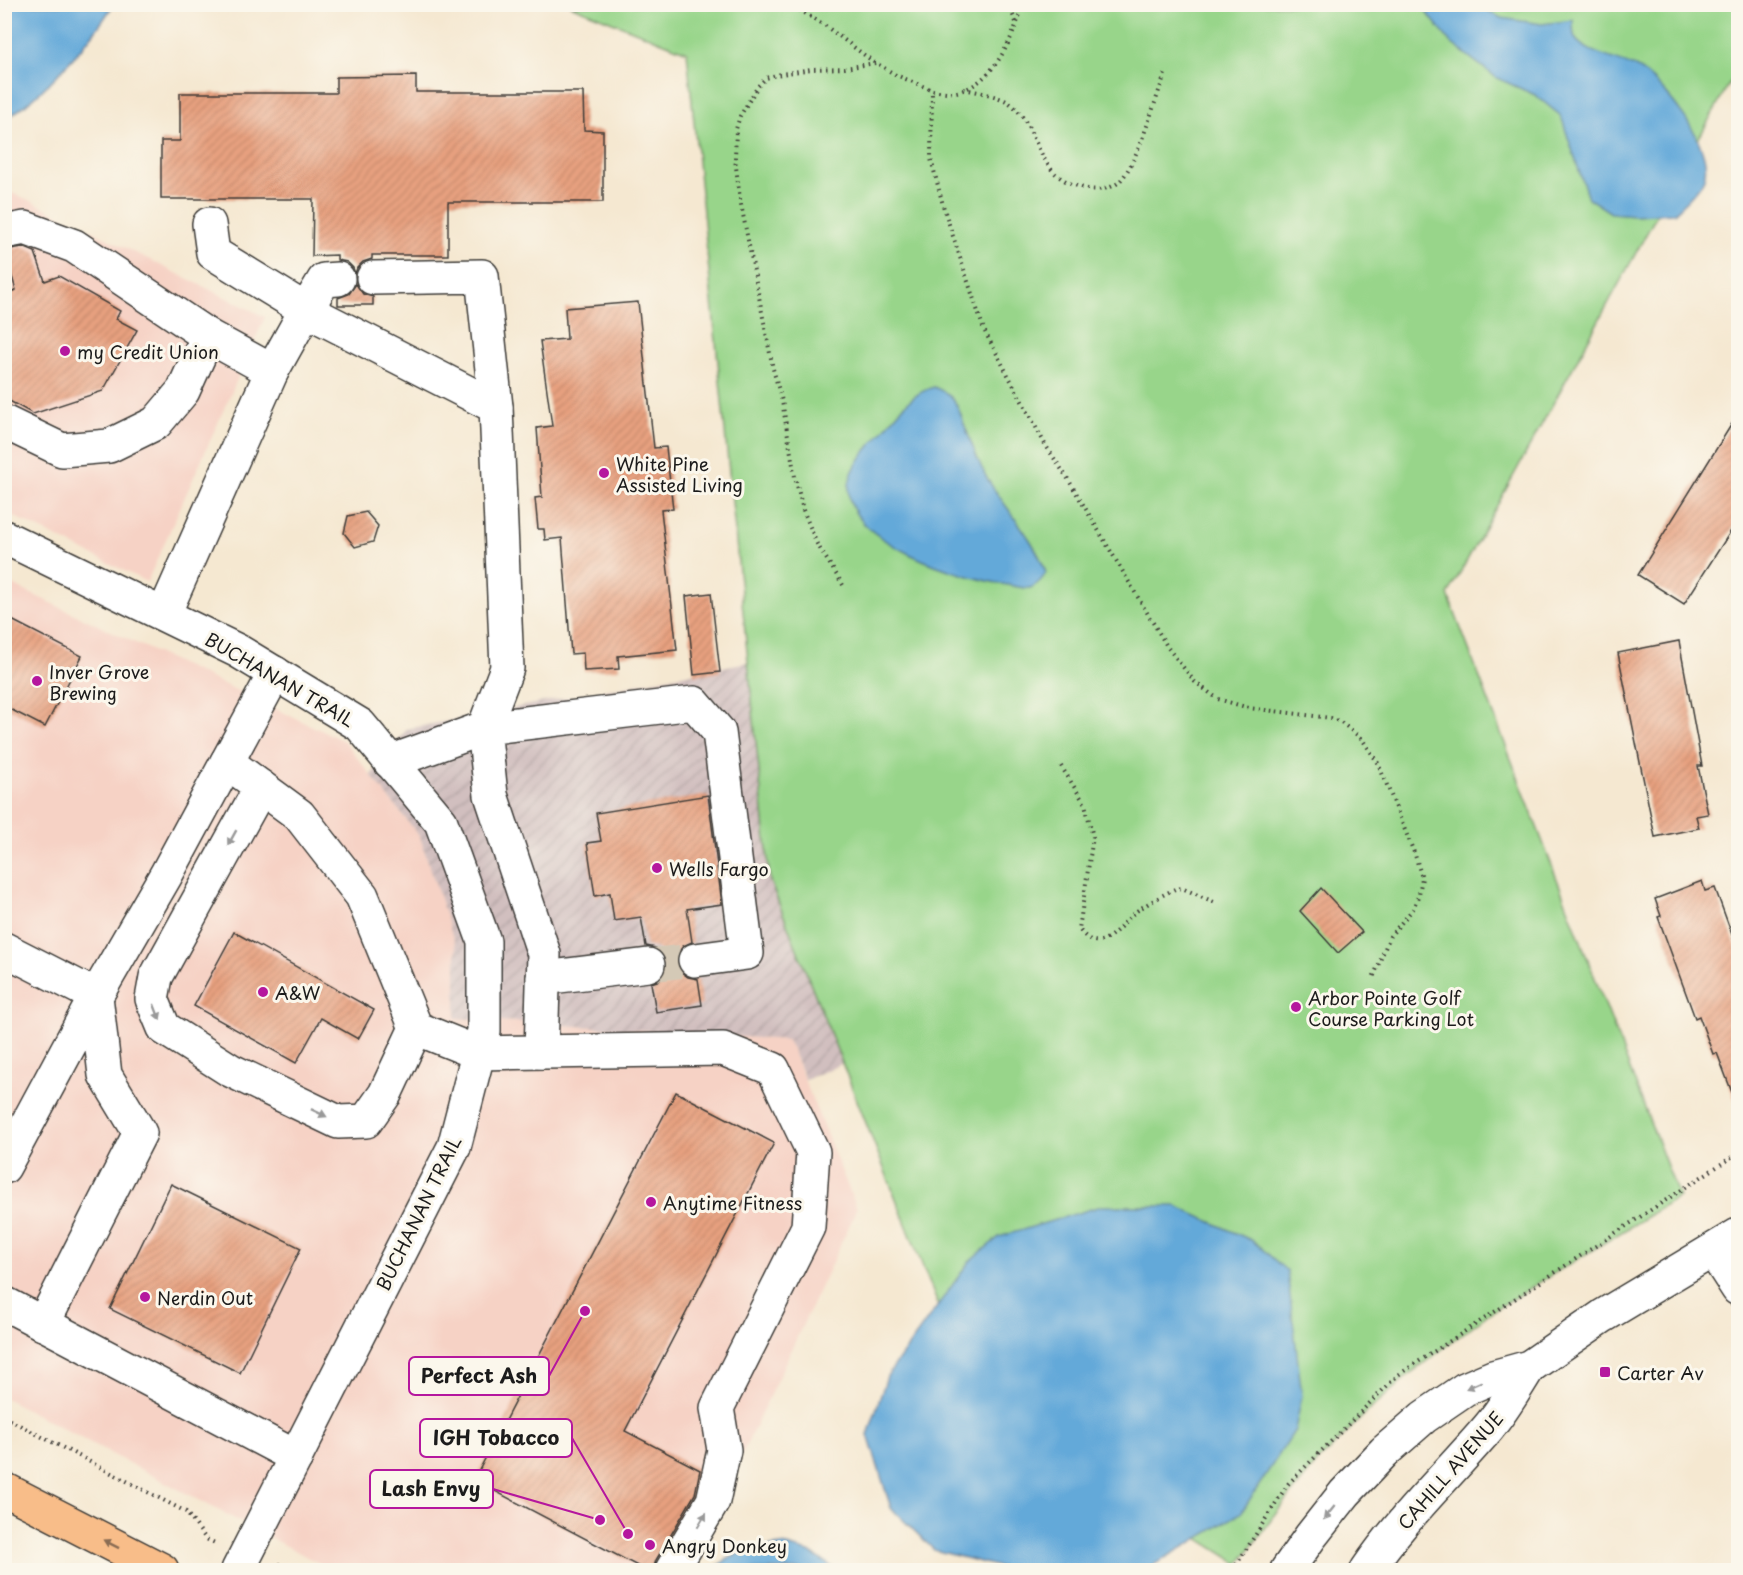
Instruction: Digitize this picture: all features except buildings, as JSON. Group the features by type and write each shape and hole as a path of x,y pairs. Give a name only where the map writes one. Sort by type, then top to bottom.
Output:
{"main road":[{"path":"4,1489 162,1570"}],"street":[{"path":"208,224 213,253 306,310 496,407"},
{"path":"4,232 25,228 74,246 208,336 272,371"},
{"path":"373,278 482,276 496,407 507,668 484,728 491,795 544,954 541,1052"},
{"path":"164,614 272,371 324,280 338,279"},
{"path":"4,422 62,450 109,446 156,423 183,391 208,336"},
{"name":"BUCHANAN TRAIL","path":"4,537 238,651 360,725 441,822 484,941 484,1031 454,1147 241,1563"},
{"path":"4,1167 275,673"},
{"path":"390,762 484,728 694,703 718,732 747,952 695,960"},
{"path":"226,762 299,815 362,896 416,1028 478,1053 723,1049 773,1069 813,1152 808,1227 717,1408 724,1450 713,1501 672,1570"},
{"path":"261,787 156,977 152,999 164,1029 230,1070 338,1122 366,1121 385,1094 416,1028"},
{"path":"4,949 96,996"},
{"path":"543,978 648,965"},
{"path":"43,1324 140,1133 105,1075 96,996"},
{"path":"1726,1244 1738,1289"},
{"name":"CAHILL AVENUE","path":"1287,1570 1345,1493 1384,1452 1425,1417 1465,1389 1493,1377 1529,1366 1603,1316 1726,1244"},
{"path":"4,1303 296,1456"},
{"name":"CAHILL AVENUE","path":"1367,1570 1409,1515 1489,1427 1529,1366"}],"path":[{"path":"789,4 823,24 896,75 932,90 956,92 972,86 993,69 1004,52 1023,4"},
{"path":"1008,4 1017,22"},
{"path":"843,585 817,544 803,510 795,477 782,401 773,369 740,199 735,159 736,129 748,102 766,78 811,69 845,68 876,63"},
{"path":"964,89 1008,102 1018,112 1047,164 1057,176 1075,186 1101,189 1112,187 1119,182 1134,157 1166,74"},
{"path":"932,90 931,159 944,209 984,330 1046,446 1168,648 1195,682 1218,699 1249,708 1331,718 1341,722 1362,739 1378,763 1422,878 1413,909 1390,936 1373,978"},
{"path":"1061,766 1085,804 1093,837 1079,929 1084,936 1091,940 1105,940 1117,932 1135,913 1174,889 1182,888 1214,902"},
{"path":"1233,1570 1288,1484 1398,1375 1738,1153"},
{"path":"4,1417 186,1512 206,1539 241,1563 288,1566 296,1570"}],"shaded area":[{"path":"4,190 29,200 265,317 147,582 5,512"},
{"path":"4,581 344,741 420,837 456,947 456,1018 788,1040 857,1209 688,1570 332,1570 5,1398"},
{"path":"748,662 770,881 843,1063 805,1080 788,1040 456,1018 456,947 420,837 371,775 407,729"}],"green space":[{"path":"570,5 1738,5 1738,67 1448,595 1679,1197 1491,1312 1411,1373 1365,1414 1317,1463 1239,1564 975,1398 770,881 687,52"}],"water":[{"path":"4,5 113,5 92,35 64,68 34,98 5,119"},
{"path":"1421,5 1478,5 1501,18 1542,24 1573,20 1574,36 1580,44 1637,68 1648,75 1673,101 1702,150 1705,165 1704,178 1699,187 1674,213 1634,215 1611,213 1588,198 1561,116 1535,95 1497,78 1451,43"},
{"path":"934,387 956,403 986,477 1028,537 1041,561 1046,573 1033,587 1019,587 964,575 909,554 884,540 864,523 852,505 849,484 853,470 861,457 910,400"},
{"path":"1101,1206 1176,1206 1253,1241 1287,1271 1302,1396 1295,1430 1241,1513 1145,1570 1011,1570 934,1550 891,1508 868,1435 887,1376 969,1262 999,1237"},
{"path":"783,1545 809,1552 837,1570 711,1570 729,1558 744,1552 761,1547"}],"tunnel":[{"path":"648,965 695,960"}],"place":[{"name":"my Credit Union","path":"65,351"},
{"name":"White Pine Assisted Living","path":"604,473"},
{"name":"Inver Grove Brewing","path":"37,681"},
{"name":"Wells Fargo","path":"657,868"},
{"name":"A&W","path":"263,992"},
{"name":"Arbor Pointe Golf Course Parking Lot","path":"1296,1007"},
{"name":"Anytime Fitness","path":"651,1202"},
{"name":"Nerdin Out","path":"145,1297"},
{"name":"Perfect Ash","path":"585,1311"},
{"name":"Carter Av","path":"1605,1372"},
{"name":"Lash Envy","path":"600,1520"},
{"name":"IGH Tobacco","path":"628,1534"},
{"name":"Angry Donkey","path":"650,1545"}]}
